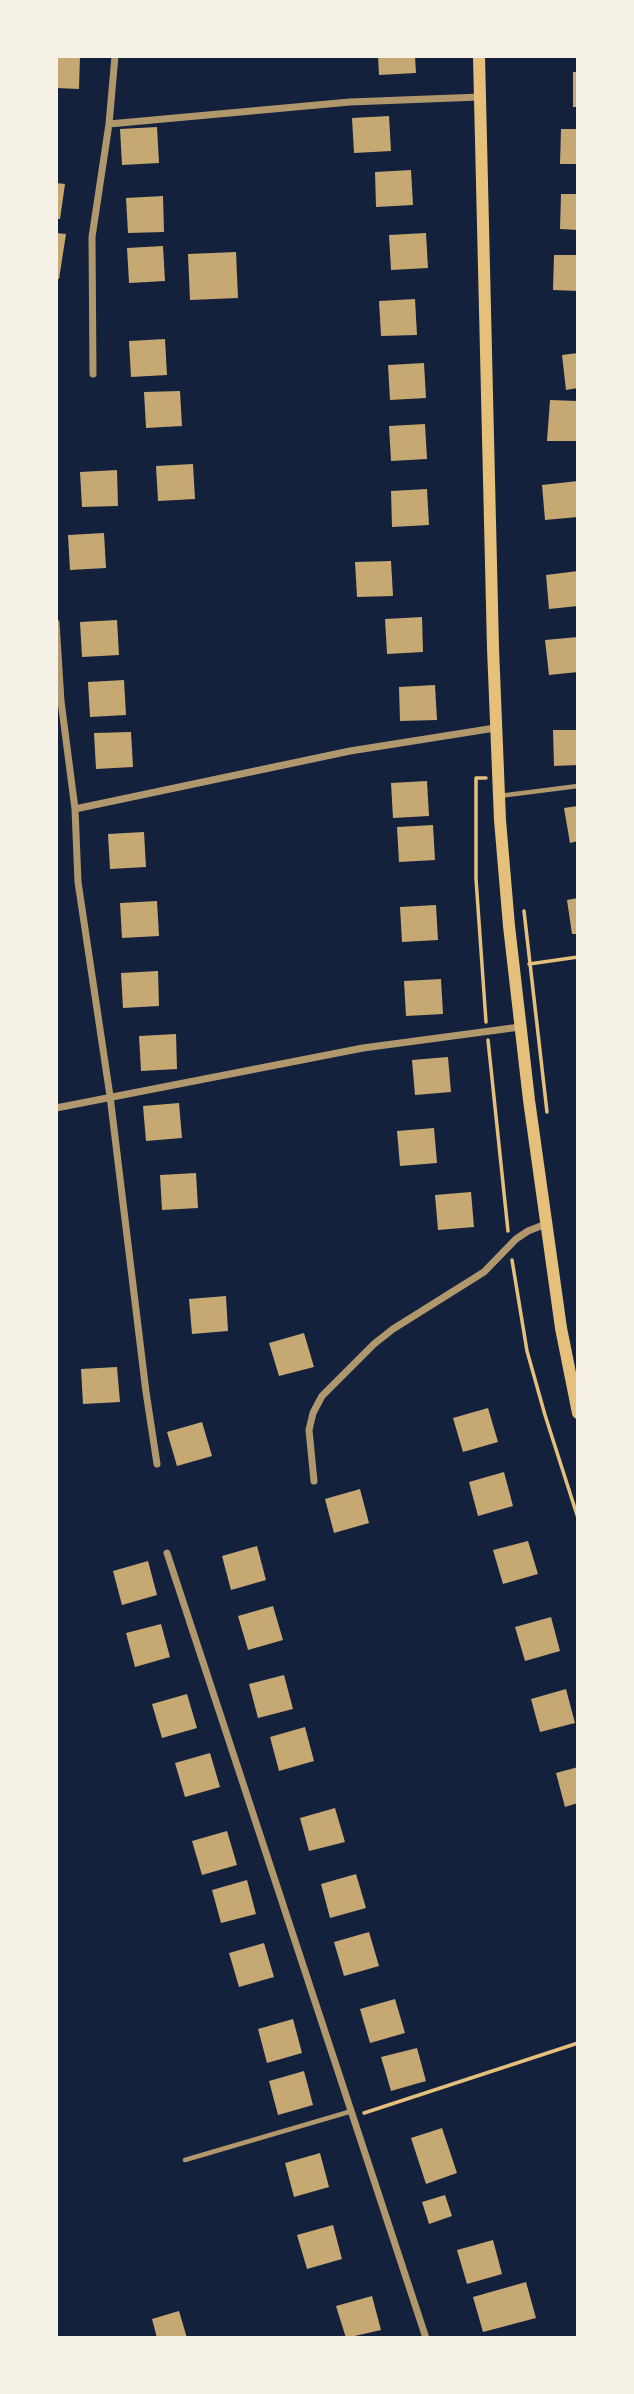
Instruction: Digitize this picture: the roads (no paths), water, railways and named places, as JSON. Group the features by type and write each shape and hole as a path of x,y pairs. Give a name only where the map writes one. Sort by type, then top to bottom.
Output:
{"main road":[{"path":"479,56 498,796 520,1027 561,1328 576,1392 578,1413"}],"street":[{"path":"93,374 92,237 109,124 115,56"},
{"path":"109,124 350,102 480,97"},
{"path":"56,623 61,701 75,809 78,882 110,1096 146,1392 158,1464"},
{"path":"75,809 350,751 495,728"},
{"path":"56,1108 363,1048 520,1027"},
{"path":"314,1481 309,1430 313,1413 322,1396 374,1344 413,1315 484,1272 528,1231 546,1224"},
{"path":"167,1553 426,2338"}],"lane":[{"path":"498,796 578,786"},
{"path":"185,2160 352,2114"}]}
